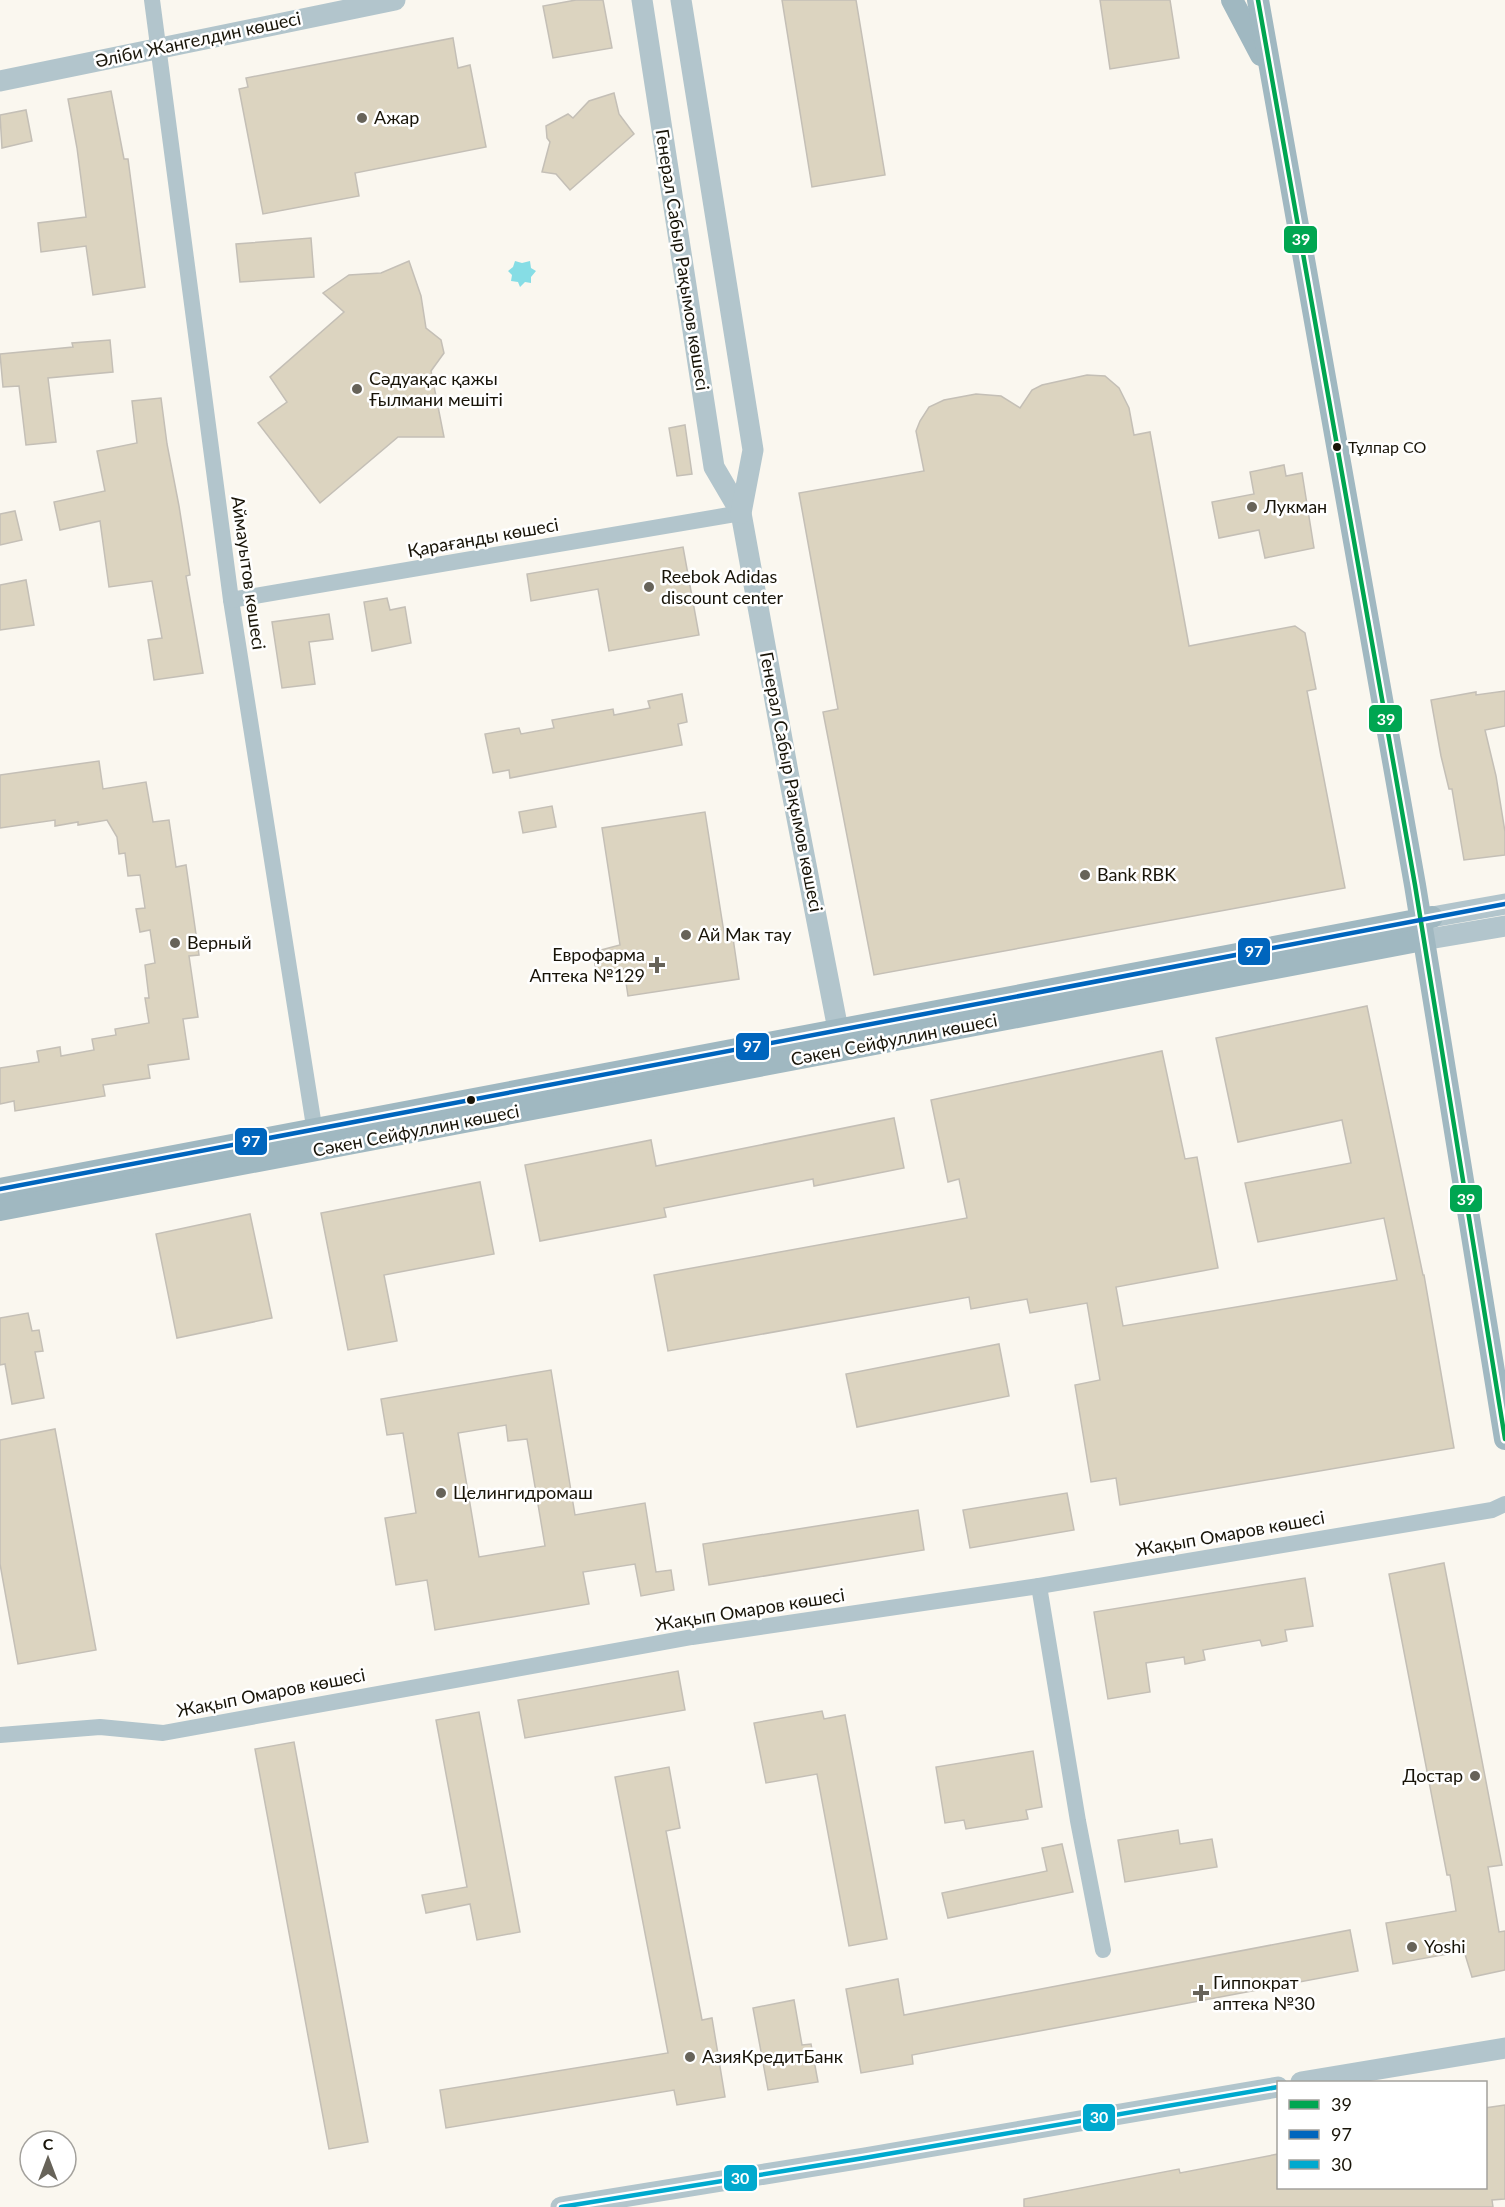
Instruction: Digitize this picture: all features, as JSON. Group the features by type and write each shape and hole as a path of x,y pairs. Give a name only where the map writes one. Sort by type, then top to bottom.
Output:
{"main road":[{"path":"1232,0 1271,74"},
{"path":"1257,0 1425,926 1505,1439"},
{"name":"Сәкен Сейфуллин көшесі","path":"0,1210 316,1140 1425,926"},
{"name":"Сәкен Сейфуллин көшесі","path":"0,1189 316,1140"}],"street":[{"name":"Аймауытов көшесі","path":"152,0 231,600 316,1140"},
{"name":"Әліби Жангелдин көшесі","path":"0,81 395,0"},
{"name":"Генерал Сабыр Рақымов көшесі","path":"642,0 714,467 741,513 840,1040"},
{"name":"Генерал Сабыр Рақымов көшесі","path":"681,0 753,450 741,513"},
{"name":"Қарағанды көшесі","path":"231,600 741,513"},
{"name":"Сәкен Сейфуллин көшесі","path":"1425,926 1505,904"},
{"name":"Сәкен Сейфуллин көшесі","path":"1425,926 1505,926"},
{"name":"Жақып Омаров көшесі","path":"0,1735 100,1727 163,1733 692,1637 1039,1586 1492,1510 1505,1504"},
{"path":"1039,1586 1078,1821 1103,1950"},
{"path":"1307,2081 1505,2048"},
{"path":"561,2207 1277,2087"}],"water":[{"path":"515,261 522,263 530,261 531,268 536,271 531,277 531,283 525,282 520,287 518,282 511,281 512,275 508,271 513,267"}],"building":[{"path":"576,0 603,0 612,48 553,58 543,6"},
{"path":"782,0 856,0 885,175 812,187"},
{"path":"1100,0 1170,0 1179,58 1110,69"},
{"name":"Ажар","path":"453,38 458,68 470,65 486,147 355,173 359,196 263,214 239,89 248,87 246,78"},
{"path":"111,91 124,159 128,159 145,287 93,295 86,246 41,252 38,223 86,217 68,99"},
{"path":"614,93 619,114 634,134 570,190 556,174 542,172 550,142 547,138 546,126 568,114 573,118 589,101"},
{"path":"26,110 32,141 2,148 0,115"},
{"path":"311,238 314,277 240,282 236,244"},
{"name":"Сәдуақас қажы Ғылмани мешіті","path":"409,261 421,296 426,328 441,340 444,353 431,371 444,437 398,437 320,503 258,423 287,402 270,377 344,312 323,293 349,275 381,273"},
{"path":"110,340 113,372 48,378 56,442 26,445 19,386 3,387 0,354 73,347 72,343"},
{"path":"1087,375 1105,376 1119,388 1129,408 1134,435 1150,432 1189,646 1295,626 1305,633 1316,689 1307,691 1345,888 874,975 823,712 838,709 799,493 924,471 916,431 929,407 944,400 976,394 1001,396 1020,408 1032,390 1042,385"},
{"path":"161,398 190,575 186,576 203,673 154,680 148,640 162,638 152,581 109,587 100,521 60,530 54,502 105,491 97,451 137,443 132,401"},
{"path":"685,425 692,474 677,476 669,428"},
{"name":"Лукман","path":"1284,465 1286,476 1302,473 1314,548 1265,558 1259,530 1219,538 1212,502 1254,494 1250,472"},
{"path":"15,511 22,540 0,545 0,514"},
{"path":"683,547 699,635 609,651 598,589 531,601 527,574"},
{"path":"26,580 34,625 0,630 0,585"},
{"path":"387,598 390,610 405,607 411,643 372,651 364,602"},
{"path":"329,614 333,639 309,642 315,684 282,688 272,622"},
{"path":"1505,691 1505,726 1485,730 1496,776 1505,832 1505,855 1464,860 1452,789 1449,789 1441,756 1431,700 1476,692 1476,695"},
{"path":"682,694 687,722 678,724 682,745 510,778 509,770 493,773 485,734 519,728 521,734 554,728 552,720 613,709 614,715 650,708 648,701"},
{"name":"Верный","path":"99,761 103,789 146,782 153,822 169,820 176,867 186,865 199,955 189,956 198,1017 183,1019 189,1059 148,1065 150,1078 103,1085 105,1096 15,1111 14,1101 0,1104 0,1068 39,1062 37,1051 60,1047 61,1056 94,1050 92,1039 116,1035 115,1029 149,1023 145,998 149,998 145,965 155,963 150,930 140,932 136,909 145,908 140,875 128,876 125,853 119,854 117,837 107,820 55,826 55,820 0,828 0,775"},
{"path":"552,806 556,827 523,833 519,812"},
{"path":"705,812 725,939 733,938 739,979 628,996 624,969 596,971 593,952 620,945 602,828"},
{"path":"1367,1006 1424,1275 1454,1448 1120,1505 1116,1478 1091,1482 1075,1385 1100,1380 1087,1303 1030,1313 1027,1299 971,1309 969,1297 668,1351 654,1275 967,1218 959,1179 948,1182 931,1100 1162,1051 1185,1159 1197,1157 1218,1268 1116,1287 1123,1326 1397,1280 1384,1218 1258,1242 1245,1183 1351,1163 1342,1120 1238,1142 1216,1038"},
{"path":"894,1118 904,1168 814,1186 813,1179 664,1208 666,1217 540,1241 525,1165 651,1140 656,1166"},
{"path":"480,1182 494,1254 384,1275 397,1341 348,1350 321,1213"},
{"path":"250,1214 272,1318 177,1338 156,1234"},
{"path":"28,1313 32,1331 39,1330 43,1351 35,1352 44,1398 12,1404 5,1364 0,1365 0,1318"},
{"path":"999,1344 1009,1396 857,1427 846,1374"},
{"name":"Целингидромаш","path":"551,1370 575,1515 645,1503 656,1572 671,1570 674,1590 641,1596 635,1564 583,1572 589,1604 435,1630 427,1580 396,1585 385,1518 416,1513 403,1433 387,1435 381,1399","holes":["506,1425 508,1441 527,1439 545,1546 479,1557 458,1433"]},
{"path":"55,1429 96,1650 18,1664 0,1564 0,1440"},
{"path":"1067,1493 1074,1530 970,1548 963,1510"},
{"path":"918,1510 924,1550 709,1585 703,1544"},
{"path":"1444,1563 1502,1865 1488,1867 1499,1932 1505,1931 1505,1970 1472,1977 1464,1951 1393,1964 1386,1923 1456,1911 1450,1875 1447,1875 1389,1574"},
{"path":"1305,1578 1313,1626 1285,1630 1287,1641 1262,1646 1260,1640 1203,1650 1205,1660 1185,1664 1184,1657 1146,1663 1150,1692 1108,1699 1094,1612"},
{"path":"678,1671 685,1710 525,1738 518,1700"},
{"path":"822,1711 824,1719 845,1715 887,1939 849,1946 817,1774 766,1783 754,1723"},
{"path":"479,1712 520,1932 477,1940 470,1904 426,1913 422,1895 467,1887 436,1720"},
{"path":"294,1742 368,2142 329,2149 255,1749"},
{"path":"1033,1751 1042,1807 1026,1810 1028,1819 966,1829 964,1820 945,1823 936,1767"},
{"path":"669,1767 680,1828 666,1831 702,2020 712,2018 725,2097 677,2105 674,2090 446,2128 440,2090 668,2053 615,1777"},
{"path":"1178,1830 1180,1844 1212,1839 1217,1867 1125,1882 1118,1840"},
{"path":"1062,1844 1073,1892 948,1918 942,1893 1047,1871 1042,1848"},
{"path":"1350,1930 1358,1971 912,2055 913,2064 861,2073 846,1989 898,1979 904,2015"},
{"path":"794,2000 802,2045 811,2044 818,2082 768,2090 753,2008"},
{"path":"1505,2105 1505,2199 1492,2200 1493,2207 1024,2207 1024,2199 1179,2169 1180,2173 1277,2154 1277,2189 1487,2189 1487,2108"}],"transit line":[{"name":"39","path":"1258,0 1415,885 1505,1439"},
{"name":"97","path":"0,1189 1505,904"},
{"name":"30","path":"561,2207 1277,2087"}],"place":[{"name":"Ажар","path":"362,118"},
{"name":"Сәдуақас қажы Ғылмани мешіті","path":"357,389"},
{"name":"Тұлпар СО","path":"1337,447"},
{"name":"Лукман","path":"1252,507"},
{"name":"Reebok Adidas discount center","path":"649,587"},
{"name":"Bank RBK","path":"1085,875"},
{"name":"Ай Мак тау","path":"686,935"},
{"name":"Верный","path":"175,943"},
{"name":"Еврофарма Аптека №129","path":"657,965"},
{"name":"Целингидромаш","path":"441,1493"},
{"name":"Достар","path":"1475,1776"},
{"name":"Yoshi","path":"1412,1947"},
{"name":"Гиппократ аптека №30","path":"1201,1993"},
{"name":"АзияКредитБанк","path":"690,2057"}]}
